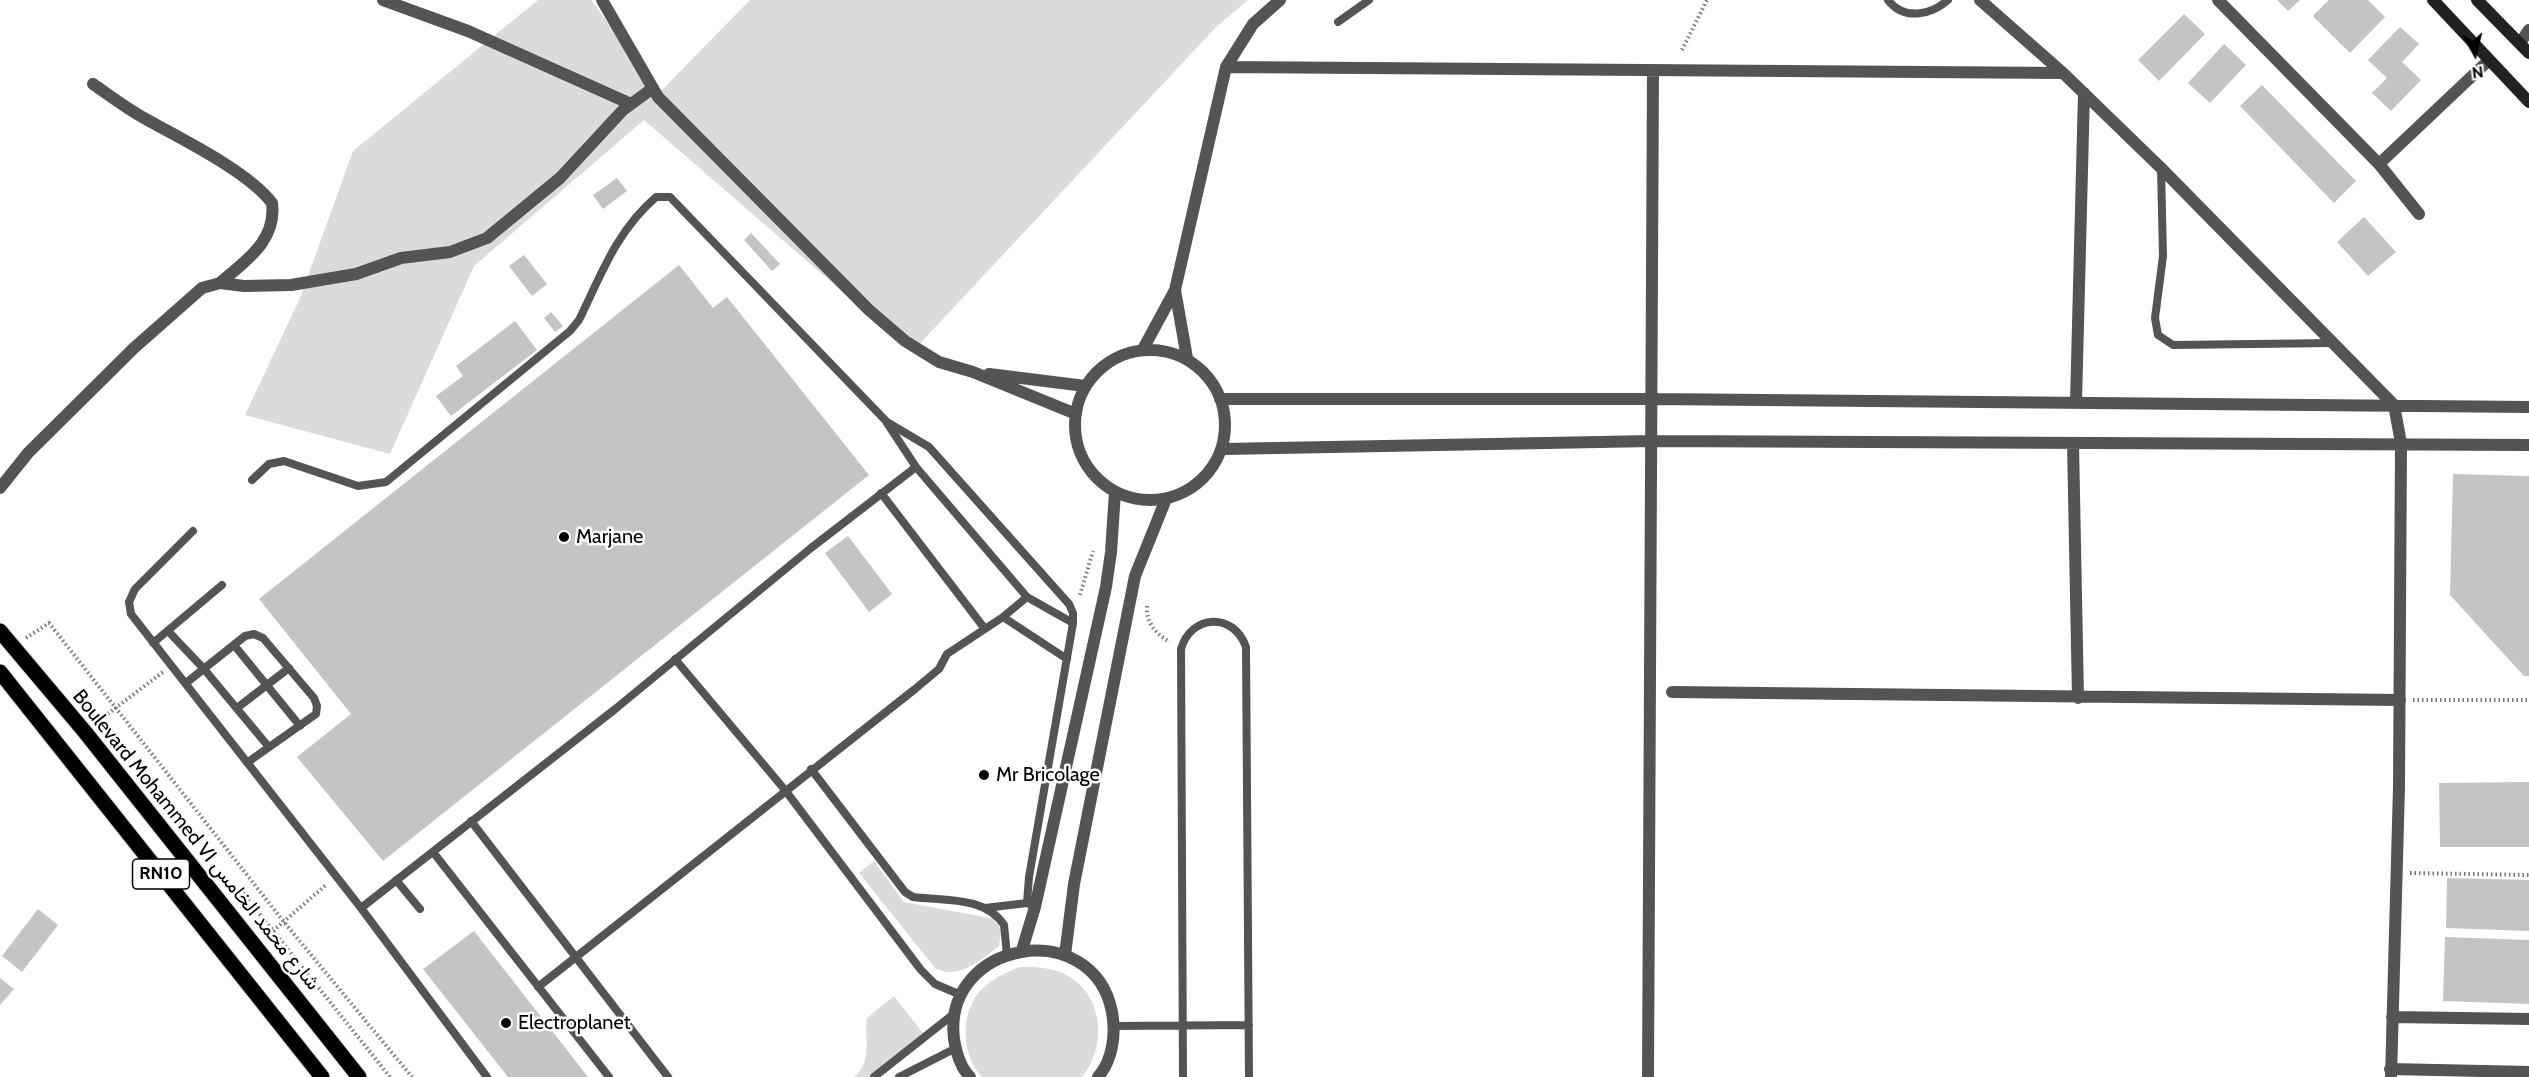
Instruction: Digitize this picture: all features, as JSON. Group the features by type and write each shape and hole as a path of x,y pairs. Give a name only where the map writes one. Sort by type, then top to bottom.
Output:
{"main road":[{"name":"Boulevard Mohammed VI شارع محمد الخامس","path":"0,631 85,732 358,1077"},
{"name":"RN10","path":"0,672 5,688 322,1077"}],"street":[{"path":"382,0 468,31 631,104"},
{"path":"602,0 653,88 687,127 905,341 939,362 973,372 1076,414"},
{"path":"1143,349 1174,290 1226,67 1253,24 1280,0"},
{"path":"1980,0 2063,73 2161,168 2394,405 2401,442 2400,700 2390,1073 2529,1072"},
{"path":"2218,0 2379,164 2419,214"},
{"path":"2433,0 2529,102"},
{"path":"2476,0 2529,53"},
{"path":"2520,43 2529,30"},
{"path":"2379,164 2488,61"},
{"path":"1226,67 2063,73"},
{"path":"1648,1077 1649,696 1653,441 1653,71"},
{"path":"93,84 141,116 197,147 256,187 272,203 271,226 266,239 220,283"},
{"path":"0,489 28,453 151,333 202,288 220,283 291,285 356,274 401,258 450,252 487,238 560,178 631,104 653,88"},
{"path":"2076,402 2084,93"},
{"path":"1174,290 1187,358"},
{"path":"1143,349 1170,352 1187,358 1212,380 1226,413 1222,449 1206,476 1191,489 1166,499 1147,500 1115,492 1095,477 1081,454 1076,440 1076,414 1085,387 1096,372 1124,354 1143,349"},
{"path":"973,372 1085,387"},
{"path":"1220,399 1653,399 2529,407"},
{"path":"1222,449 1653,441 2529,444"},
{"path":"2073,443 2078,698"},
{"path":"1022,950 1107,580 1115,492"},
{"path":"1065,955 1074,884 1135,576 1166,499"},
{"path":"1672,692 2400,700"},
{"path":"966,1076 956,1048 955,1013 961,995 976,973 997,958 1022,950 1044,950 1065,955 1085,967 1100,984 1110,1004 1115,1026 1112,1051 1098,1077"},
{"path":"2392,1017 2529,1019"}],"lane":[{"path":"1338,22 1369,0"},
{"path":"1888,0 1893,7 1914,15 1939,8 1948,0"},
{"path":"2161,168 2163,256 2155,318 2158,335 2173,345 2333,344"},
{"path":"252,480 269,464 284,461 358,486 386,483 570,331 579,320 620,235 640,211 656,197 670,197 887,422 916,467 1027,597 1073,618"},
{"path":"811,769 905,892 913,897 985,908 1031,905 1029,877 1073,618 1064,596 929,447 887,422"},
{"path":"361,908 916,467"},
{"path":"881,493 985,629"},
{"path":"193,531 131,595 131,614 361,908 487,1077"},
{"path":"153,643 222,585"},
{"path":"538,987 939,669 947,654 1003,617 1027,597"},
{"path":"1003,617 1066,659"},
{"path":"1183,1077 1181,649 1184,640 1196,626 1213,620 1231,625 1238,631 1246,647 1250,1077"},
{"path":"168,631 204,669 268,746"},
{"path":"186,683 250,634 259,635 314,698 318,706 316,714 248,762"},
{"path":"234,645 300,726"},
{"path":"675,659 785,790 921,970 935,984 961,995"},
{"path":"237,708 289,668"},
{"path":"471,821 668,1077"},
{"path":"433,852 609,1077"},
{"path":"396,880 420,909"},
{"path":"985,908 999,917 1004,925 1007,955"},
{"path":"874,1077 955,1013"},
{"path":"1115,1026 1249,1026"},
{"path":"899,1077 956,1048"}],"path":[{"path":"1682,50 1707,0"},
{"path":"1073,618 1096,541"},
{"path":"1147,599 1146,610 1157,635 1181,649"},
{"path":"12,646 50,623 284,922 412,1077"},
{"path":"85,732 172,666"},
{"path":"2400,700 2529,700"},
{"path":"2397,873 2529,875"},
{"path":"273,931 336,877"},
{"path":"223,908 242,892 390,1077"}],"shaded area":[{"path":"538,0 591,0 660,92 750,0 1248,0 1217,26 912,352 644,120 474,266 390,454 245,415 300,298 353,151"},
{"path":"874,861 904,902 994,919 1001,930 999,946 977,963 960,970 952,972 935,968 859,873"},
{"path":"1019,967 1045,968 1060,972 1074,980 1093,1004 1098,1034 1096,1049 1091,1064 1082,1077 982,1077 975,1067 967,1045 966,1032 970,1008 975,997 987,984"},
{"path":"894,996 923,1033 868,1077 854,1077 860,1071 866,1057 867,1018"}],"building":[{"path":"2277,0 2300,0 2288,11"},
{"path":"2329,0 2368,0 2385,17 2350,53 2313,16"},
{"path":"2184,14 2205,34 2159,81 2138,60"},
{"path":"2400,27 2419,44 2402,62 2421,80 2391,111 2372,93 2387,78 2368,60"},
{"path":"2224,44 2246,65 2210,103 2188,83"},
{"path":"2262,85 2356,181 2334,203 2240,106"},
{"path":"617,178 627,191 603,209 593,195"},
{"path":"2364,217 2396,252 2368,276 2337,242"},
{"path":"751,233 780,264 772,271 744,240"},
{"path":"524,255 547,284 532,296 509,266"},
{"name":"Marjane","path":"679,265 713,308 727,297 869,475 383,861 297,757 351,714 259,599"},
{"path":"551,312 563,326 555,332 544,318"},
{"path":"515,321 537,350 451,416 436,396 463,376 456,366"},
{"path":"2453,474 2529,476 2529,676 2524,676 2450,595"},
{"path":"848,536 892,594 869,612 825,553"},
{"path":"2529,782 2529,847 2440,847 2439,783"},
{"path":"2447,878 2529,880 2529,931 2446,928"},
{"path":"38,909 58,925 22,972 2,956"},
{"name":"Electroplanet","path":"474,931 588,1077 508,1077 423,969"},
{"path":"2445,937 2529,940 2529,1004 2443,1001"},
{"path":"0,978 14,989 0,1005"}],"place":[{"name":"Marjane","path":"564,537"},
{"name":"Mr Bricolage","path":"984,775"},
{"name":"Electroplanet","path":"506,1023"}]}
